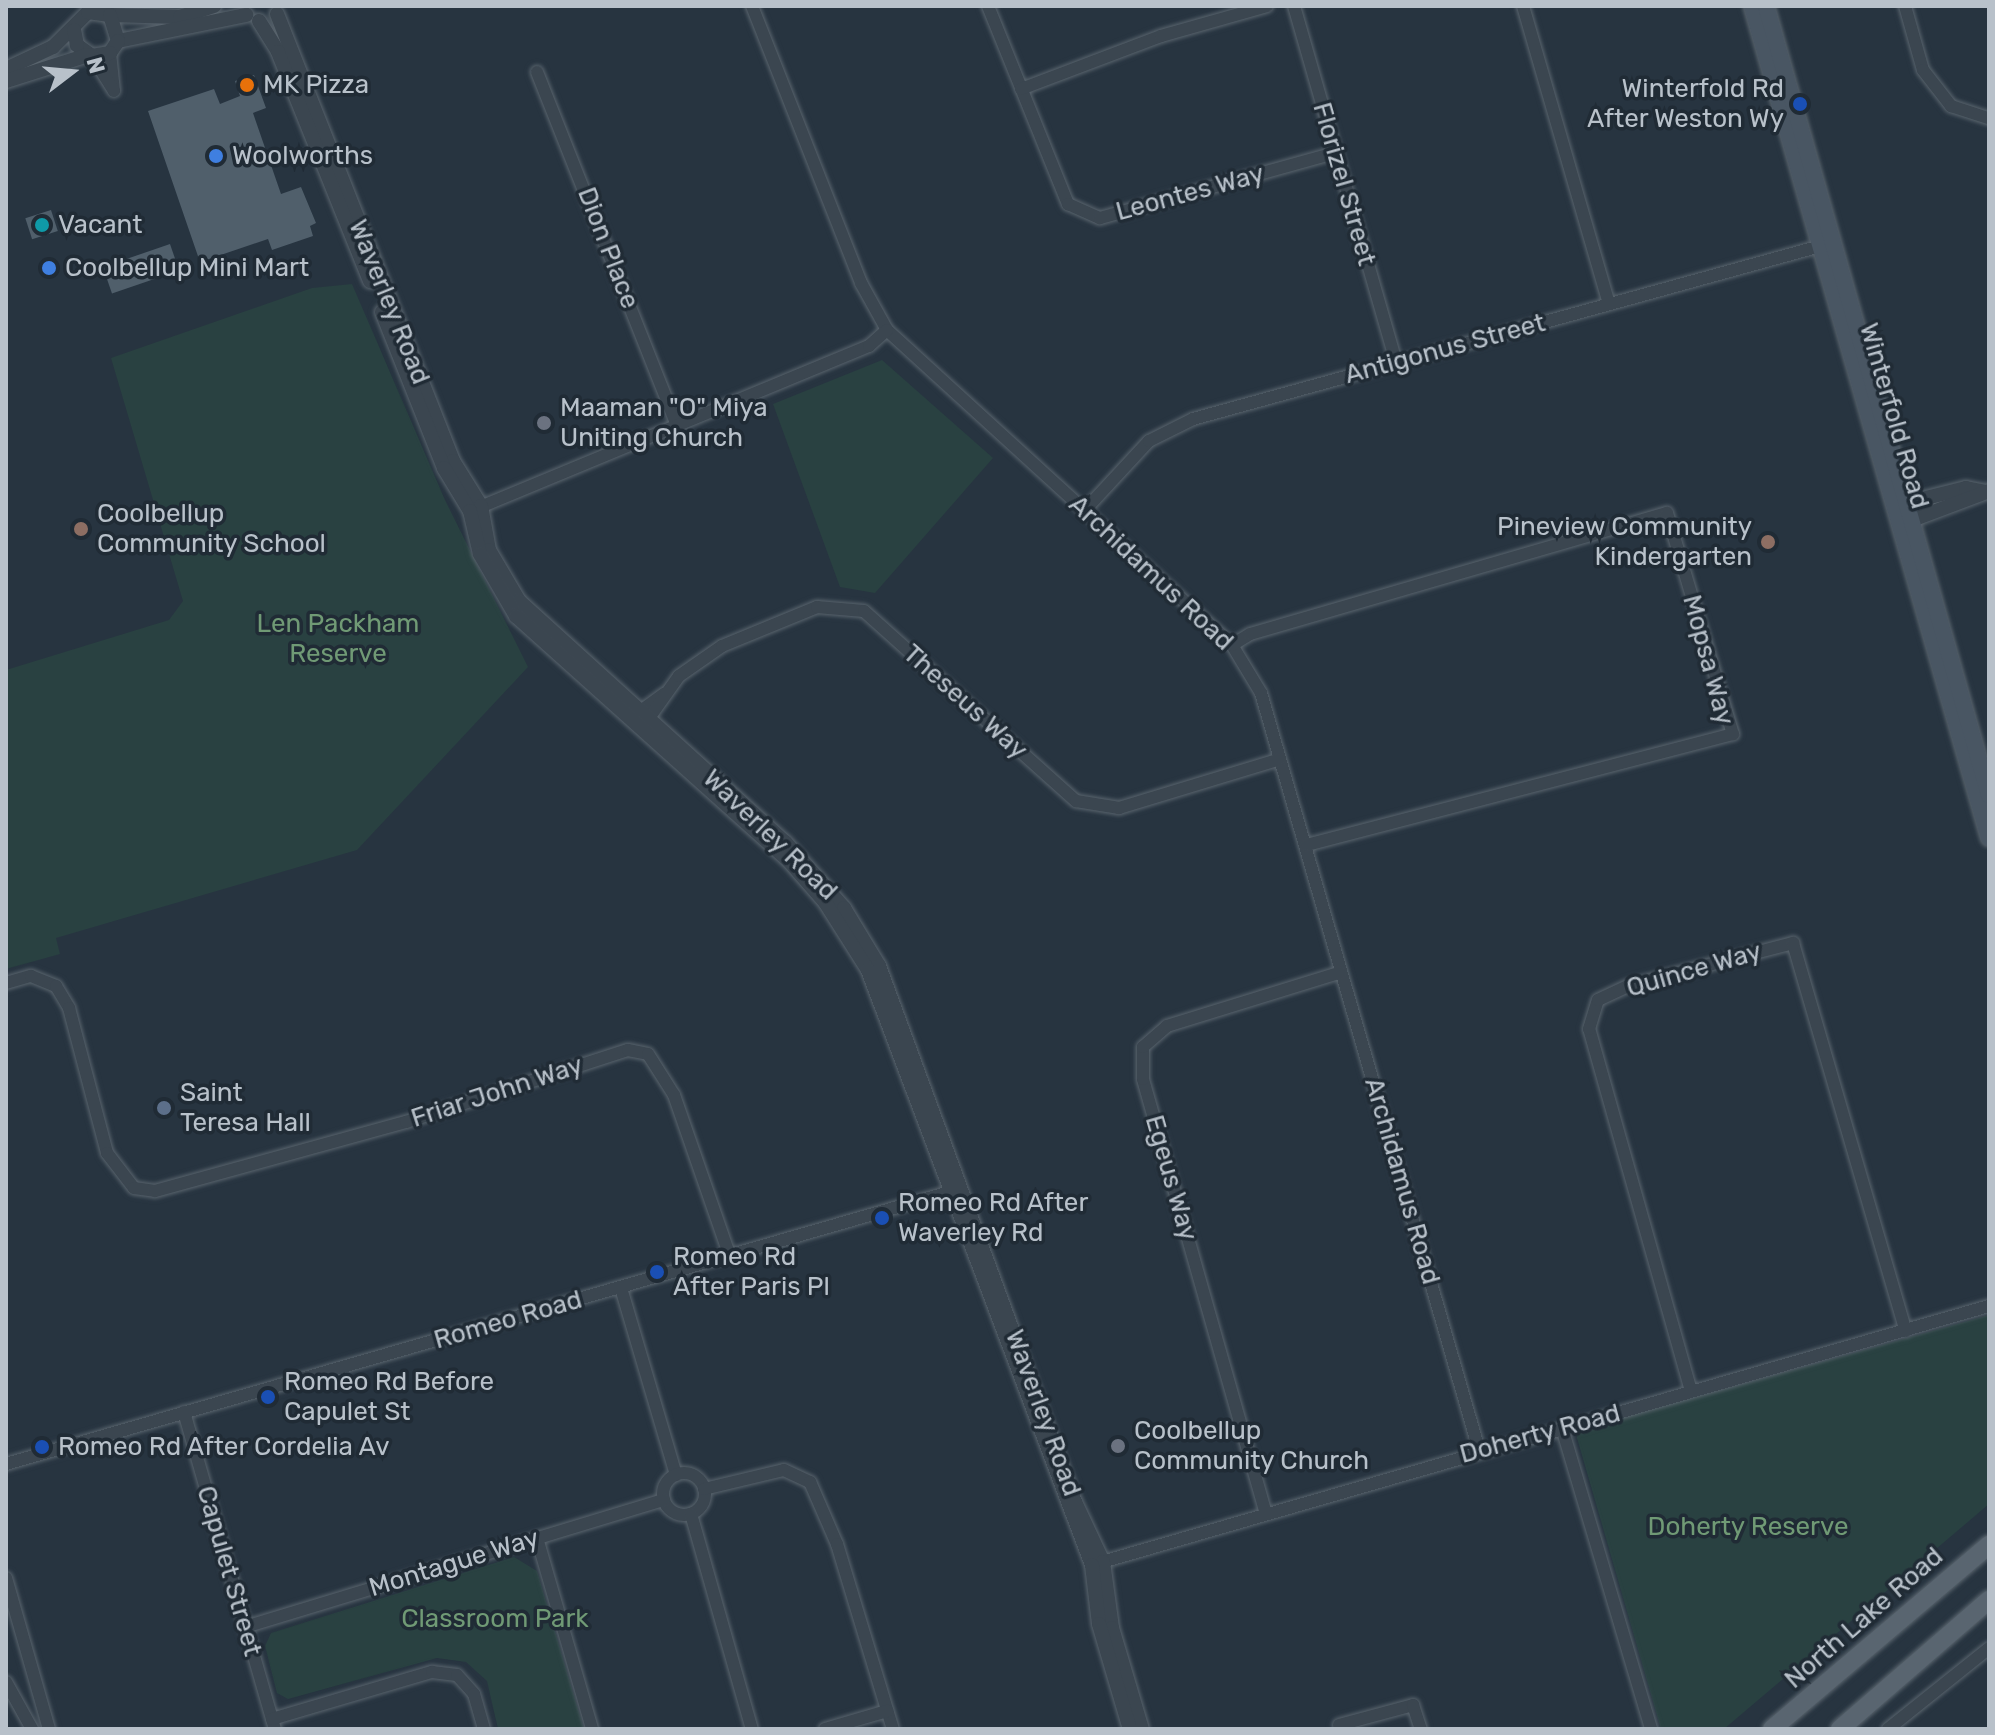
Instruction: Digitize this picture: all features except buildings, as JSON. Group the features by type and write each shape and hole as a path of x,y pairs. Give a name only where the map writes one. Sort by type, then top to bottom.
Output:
{"main road":[{"name":"Winterfold Road","path":"1752,6 1828,244"},
{"name":"Winterfold Road","path":"1766,6 1989,838"},
{"name":"Winterfold Road","path":"1906,522 1989,795"},
{"name":"North Lake Road","path":"1772,1729 1989,1545"},
{"path":"1840,1729 1989,1600"}],"street":[{"path":"75,6 77,45 90,55 114,91 114,47 105,11"},
{"path":"6,69 76,26 88,12 180,17 214,6"},
{"name":"Archidamus Road","path":"752,6 861,283 887,330 1232,645 1261,693 1479,1450"},
{"name":"Leontes Way","path":"988,6 1068,204 1100,218 1335,153"},
{"path":"1021,89 1161,36 1267,6"},
{"name":"Florizel Street","path":"1294,6 1396,362"},
{"path":"1523,6 1609,304"},
{"path":"1905,6 1923,70 1951,106 1989,118"},
{"path":"6,81 114,47 249,14 279,10"},
{"name":"Waverley Road","path":"279,10 453,461 476,508 489,550 519,601 640,720 785,842 855,923 903,1021 957,1189 1098,1563 1112,1628 1142,1729"},
{"name":"Waverley Road","path":"249,14 284,66 444,468 476,508"},
{"name":"Dion Place","path":"537,72 677,425"},
{"name":"Antigonus Street","path":"1085,510 1149,441 1193,419 1828,244"},
{"path":"476,508 869,346 887,330"},
{"path":"1901,504 1966,488 1988,492"},
{"path":"1906,522 1988,492"},
{"name":"Mopsa Way","path":"1232,645 1250,634 1667,513 1733,734 1307,845"},
{"name":"Theseus Way","path":"640,720 664,694 722,646 817,607 864,611 1076,801 1119,808 1280,759"},
{"name":"Quince Way","path":"1691,1391 1589,1029 1598,1000 1628,986 1793,943 1906,1331"},
{"name":"Egeus Way","path":"1266,1514 1143,1079 1143,1047 1167,1026 1341,972"},
{"name":"Friar John Way","path":"6,983 31,976 56,986 69,1008 107,1153 134,1188 173,1190 628,1050 648,1054 663,1070 730,1257"},
{"name":"Romeo Road","path":"6,1464 957,1189"},
{"path":"621,1288 676,1475"},
{"name":"Doherty Road","path":"1098,1563 1479,1450 1989,1306"},
{"name":"Capulet Street","path":"184,1412 273,1724"},
{"path":"1562,1428 1651,1729"},
{"path":"704,1489 784,1470 810,1482 837,1544 893,1729"},
{"path":"676,1475 693,1476 704,1489 703,1501 691,1514 674,1513 664,1500 667,1482 676,1475"},
{"name":"Montague Way","path":"245,1627 664,1500"},
{"path":"691,1514 752,1729"},
{"path":"537,1538 592,1729"},
{"name":"Waverley Road","path":"1098,1563 1099,1624 1130,1729"},
{"path":"6,1578 49,1729"},
{"path":"1888,1729 1989,1648"},
{"path":"273,1724 432,1672 457,1675 474,1694 484,1729"},
{"path":"6,1682 32,1729"},
{"path":"1339,1725 1413,1705 1421,1729"},
{"path":"825,1729 887,1711"}],"green space":[{"name":"Len Packham Reserve","path":"352,284 445,500 528,667 357,850 56,938 60,954 6,969 6,670 169,620 183,601 111,358 312,288"},
{"path":"882,360 993,458 875,593 840,587 773,404"},
{"name":"Doherty Reserve","path":"1989,1315 1989,1504 1724,1729 1661,1729 1575,1431"},
{"name":"Classroom Park","path":"514,1557 537,1571 584,1729 498,1729 487,1681 466,1662 437,1658 288,1699 277,1693 265,1646 271,1633"}],"place":[{"name":"MK Pizza","path":"247,85"},
{"name":"Winterfold Rd After Weston Wy","path":"1800,104"},
{"name":"Woolworths","path":"216,156"},
{"name":"Vacant","path":"42,225"},
{"name":"Coolbellup Mini Mart","path":"49,268"},
{"name":"Maaman \"O\" Miya Uniting Church","path":"544,423"},
{"name":"Coolbellup Community School","path":"81,529"},
{"name":"Pineview Community Kindergarten","path":"1768,542"},
{"name":"Saint Teresa Hall","path":"164,1108"},
{"name":"Romeo Rd After Waverley Rd","path":"882,1218"},
{"name":"Romeo Rd After Paris Pl","path":"657,1272"},
{"name":"Romeo Rd Before Capulet St","path":"268,1397"},
{"name":"Coolbellup Community Church","path":"1118,1446"},
{"name":"Romeo Rd After Cordelia Av","path":"42,1447"}]}
